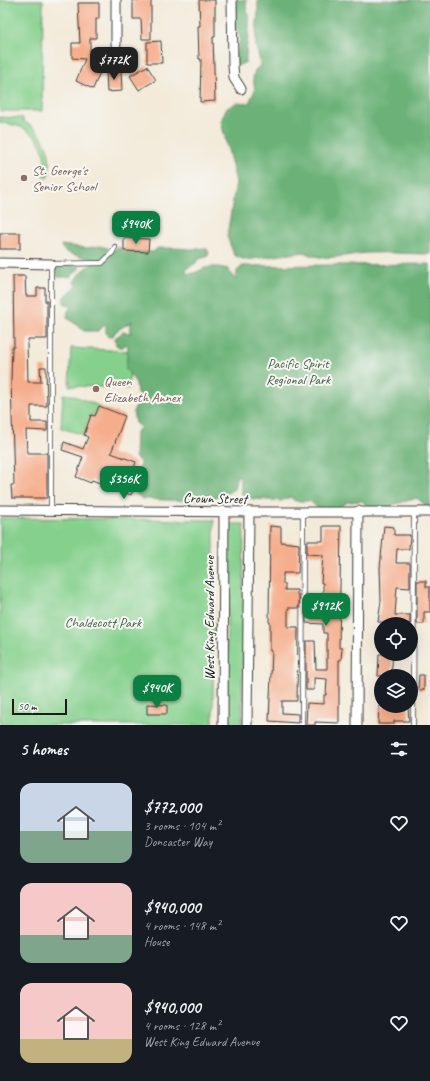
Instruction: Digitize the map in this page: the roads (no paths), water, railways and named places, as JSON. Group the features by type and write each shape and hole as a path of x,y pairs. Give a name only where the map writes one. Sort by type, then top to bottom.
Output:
{"street":[{"path":"116,0 116,44"},
{"path":"232,0 232,66 234,78 241,89"},
{"path":"0,263 51,264"},
{"name":"Crown Street","path":"0,510 430,512"},
{"name":"West King Edward Avenue","path":"223,725 224,511"},
{"path":"357,725 358,511"},
{"path":"246,725 249,512"}],"lane":[{"path":"51,510 51,264 102,263 112,253 114,246"},
{"path":"302,725 303,512"},
{"path":"413,725 414,512"}],"place":[{"name":"St. George's Senior School","path":"24,178"},
{"name":"Queen Elizabeth Annex","path":"96,389"}],"park label":[{"name":"Pacific Spirit Regional Park","path":"298,372"},
{"name":"Chaldecott Park","path":"103,622"}]}
